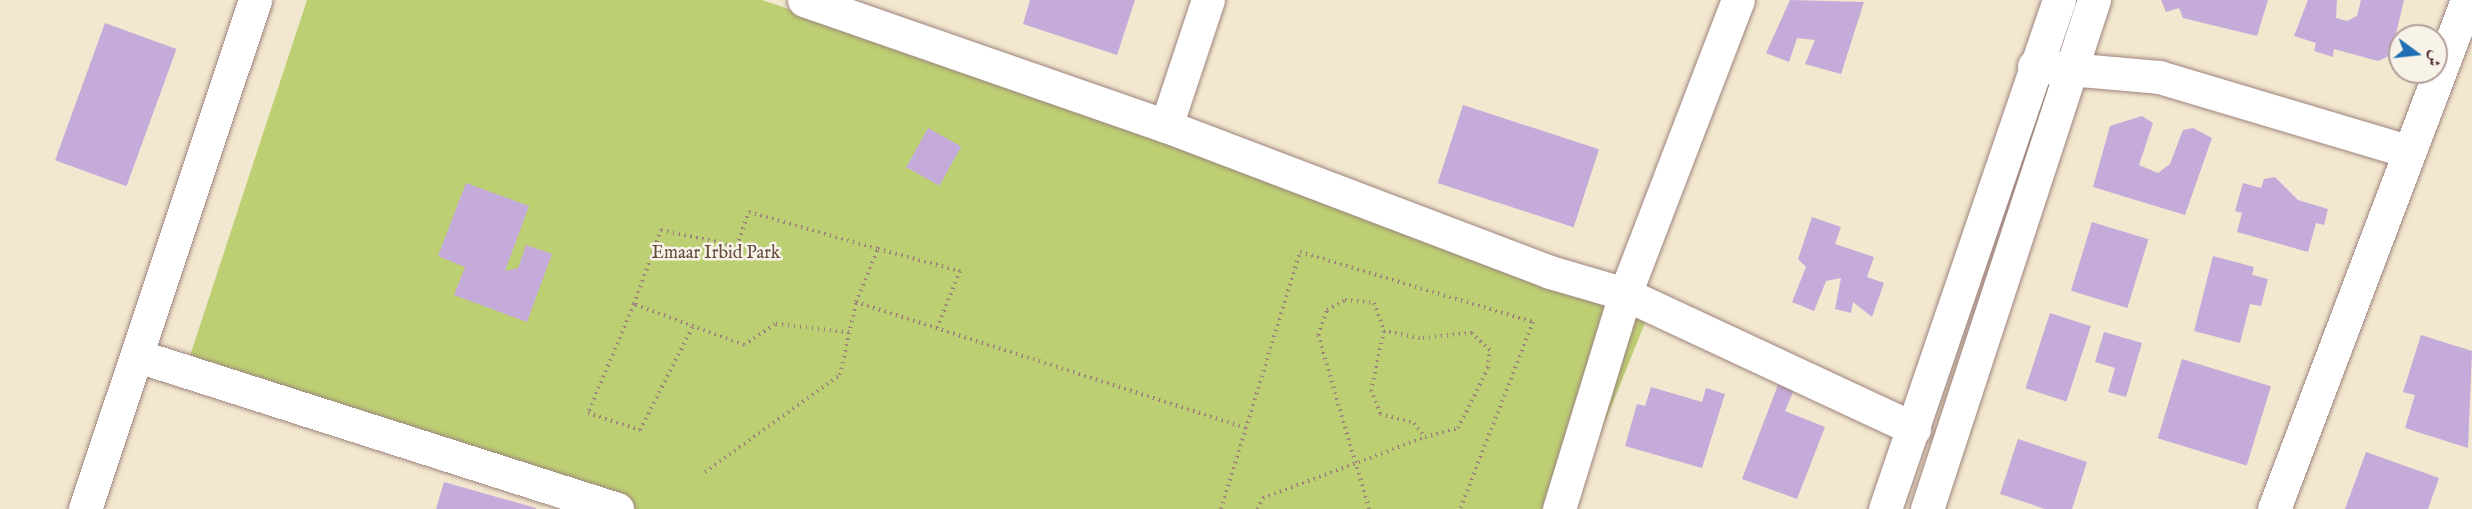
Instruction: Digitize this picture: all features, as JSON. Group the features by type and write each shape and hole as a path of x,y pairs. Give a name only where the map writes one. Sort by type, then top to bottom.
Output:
{"street":[{"path":"85,509 138,356 255,0"},
{"path":"804,0 1166,126 1550,272 1624,294 1914,429"},
{"path":"1166,126 1208,0"},
{"path":"1560,509 1624,294 1738,0"},
{"path":"1885,509 1914,429 2034,66 2059,0"},
{"path":"1927,509 2067,70 2094,0"},
{"path":"2274,509 2467,0"},
{"path":"2034,66 2159,77 2408,151"},
{"path":"138,356 611,508"}],"path":[{"path":"693,326 640,430 588,413 634,304 661,230 736,246 749,212 960,271 937,328"},
{"path":"705,472 840,375 856,302 878,249"},
{"path":"1221,509 1300,252 1533,322 1460,509"},
{"path":"1369,509 1318,335 1327,310 1345,300 1374,303 1384,332 1371,390 1380,414 1414,423 1425,437"},
{"path":"856,302 1246,428"},
{"path":"634,304 744,345 775,324 849,332"},
{"path":"1257,509 1263,498 1425,437 1458,428 1488,368 1490,350 1472,333 1420,338 1384,332"}],"green space":[{"name":"Emaar Irbid Park","path":"307,0 762,0 1653,303 1570,509 624,509 182,380"}],"building":[{"path":"1030,0 1135,0 1117,55 1023,24"},
{"path":"1790,0 1864,2 1841,74 1805,64 1815,40 1797,38 1789,62 1766,53"},
{"path":"2161,0 2268,0 2257,36 2183,18 2179,8 2166,12"},
{"path":"2308,0 2337,0 2336,18 2347,21 2357,16 2361,0 2404,0 2398,24 2388,24 2388,56 2378,61 2334,49 2333,57 2314,51 2316,43 2294,36"},
{"path":"105,23 176,49 126,186 55,160"},
{"path":"1463,105 1599,149 1574,227 1438,183"},
{"path":"2142,116 2153,123 2139,165 2158,173 2170,164 2183,130 2193,128 2212,138 2185,215 2093,187 2110,126"},
{"path":"928,128 961,146 939,186 906,167"},
{"path":"2275,177 2298,200 2328,209 2324,225 2316,223 2308,252 2237,232 2242,213 2235,211 2243,183 2261,188 2264,179"},
{"path":"466,183 529,206 505,271 518,268 526,245 552,254 527,322 454,295 465,267 438,256"},
{"path":"1812,217 1841,227 1835,244 1874,257 1867,277 1884,283 1872,317 1853,302 1851,313 1835,309 1841,278 1826,281 1814,311 1792,302 1806,267 1798,259"},
{"path":"2092,222 2148,239 2127,308 2071,291"},
{"path":"2213,256 2254,267 2252,275 2268,279 2261,306 2250,304 2240,343 2194,331"},
{"path":"2050,313 2091,326 2066,401 2026,388"},
{"path":"2104,332 2142,343 2126,397 2108,392 2115,368 2095,362"},
{"path":"2421,335 2472,351 2468,448 2405,428 2415,395 2403,392"},
{"path":"2182,359 2271,386 2247,466 2158,438"},
{"path":"1781,377 1795,387 1785,411 1825,427 1797,499 1742,479"},
{"path":"1651,387 1702,402 1706,388 1725,394 1702,468 1625,446 1637,404 1645,406"},
{"path":"2018,439 2087,462 2072,509 2045,509 2000,494"},
{"path":"2366,452 2439,478 2428,509 2345,509"},
{"path":"444,482 536,508 536,509 436,509"}]}
